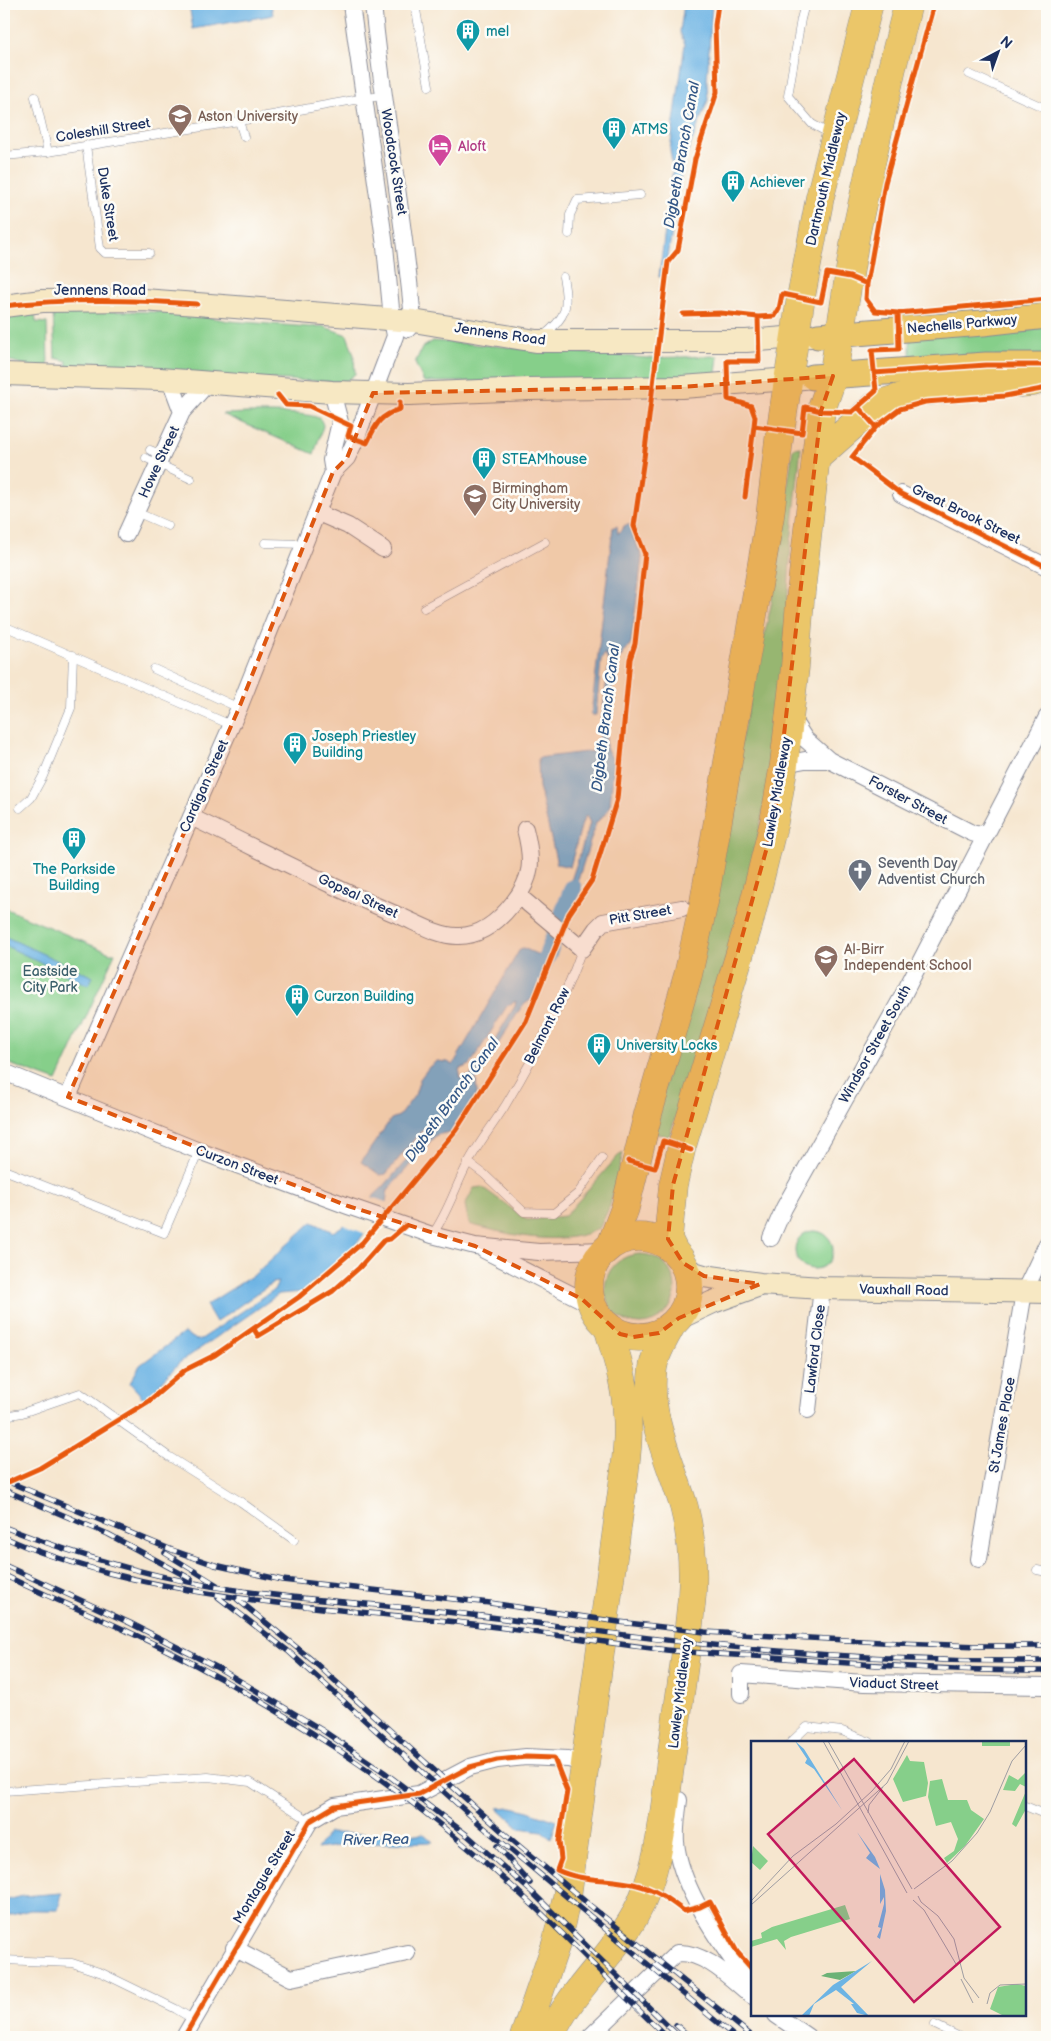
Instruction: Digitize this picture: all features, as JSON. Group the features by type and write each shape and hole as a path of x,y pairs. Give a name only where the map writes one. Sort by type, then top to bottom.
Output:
{"highway":[{"name":"Dartmouth Middleway","path":"814,356 820,197 869,4"},
{"path":"608,1248 627,1238 644,1237 660,1241 678,1257 687,1272 689,1291 684,1310 675,1322 653,1335 633,1337 620,1334 608,1327 592,1305 589,1293 592,1270 608,1248 625,1208 648,1114 688,975 704,902 770,516 814,356 858,223 908,4"},
{"name":"Lawley Middleway","path":"678,1257 668,1239 672,1185 749,923 774,822 784,764 822,412 814,356"},
{"path":"818,457 876,405 918,392 1033,382 1047,377"},
{"name":"Lawley Middleway","path":"550,2037 565,2007 624,1933 634,1916 648,1888 659,1846 692,1593 690,1537 684,1509 654,1411 652,1391 655,1357 675,1322"},
{"path":"524,2037 558,1935 566,1897 619,1522 628,1436 627,1412 623,1382 608,1327"}],"main road":[{"name":"Jennens Road","path":"4,306 42,301 143,300 400,325 536,341 746,341 814,356"},
{"name":"Nechells Parkway","path":"814,356 984,323 1047,316"},
{"path":"4,374 359,389 409,394 529,389 682,387 814,356 986,366 1047,365"},
{"name":"Vauxhall Road","path":"678,1257 694,1273 760,1284 822,1288 1047,1292"},
{"name":"Vauxhall Road","path":"675,1322 713,1302 760,1284"}],"street":[{"name":"Woodcock Street","path":"351,4 385,246 400,325"},
{"name":"Woodcock Street","path":"373,4 384,96 407,249 400,325"},
{"path":"359,389 400,325"},
{"name":"Howe Street","path":"170,380 182,412"},
{"name":"Howe Street","path":"126,534 136,512 154,456 182,412 208,383"},
{"name":"Cardigan Street","path":"333,472 331,460 340,422 359,389"},
{"name":"Cardigan Street","path":"68,1097 232,725 333,472 347,458 359,389"},
{"name":"Great Brook Street","path":"901,494 1047,567"},
{"path":"318,513 348,526 382,549"},
{"name":"Forster Street","path":"790,716 805,739 829,760 974,834 980,834 988,830"},
{"name":"Windsor Street South","path":"771,1238 784,1208 901,999 1047,717"},
{"name":"Forster Street","path":"784,764 804,760 829,760"},
{"name":"Gopsal Street","path":"191,816 374,905 447,935 466,936 480,932 504,915 519,896"},
{"path":"525,829 528,839 530,876 519,896 582,949"},
{"name":"Pitt Street","path":"582,949 596,929 604,922 682,908"},
{"name":"Curzon Street","path":"4,1072 199,1150 348,1206 432,1235 475,1246 539,1252 608,1248"},
{"name":"St James Place","path":"979,1559 1024,1292 1047,1244"},
{"name":"Curzon Street","path":"475,1246 592,1305"},
{"name":"Lawford Close","path":"808,1410 822,1288"},
{"path":"685,1656 690,1707 676,1827 676,1842 680,1863 688,1886 700,1908 735,1964 751,1985"},
{"name":"Viaduct Street","path":"741,1694 741,1674 864,1683 1047,1686"},
{"name":"Montague Street","path":"184,2037 234,1948 310,1821 335,1806 419,1794 470,1768 497,1760 526,1757 585,1763"},
{"path":"234,1948 291,1978 406,1953"},
{"path":"590,2037 677,1953 688,1954 707,1962 751,1995"},
{"path":"777,2016 808,2037"}],"lane":[{"path":"415,4 429,86"},
{"path":"806,4 800,19 788,96 812,124 835,137"},
{"path":"969,74 1047,109"},
{"path":"35,96 48,152"},
{"name":"Coleshill Street","path":"4,156 48,152 384,96"},
{"path":"239,121 244,137"},
{"name":"Duke Street","path":"86,145 100,248 105,253 149,253"},
{"path":"569,234 570,215 576,200 640,195"},
{"path":"536,341 558,324 567,308 567,296 563,277"},
{"path":"154,456 191,479"},
{"name":"Howe Street","path":"136,512 168,526"},
{"path":"424,608 545,542"},
{"path":"264,543 305,544"},
{"path":"4,626 140,682 232,725"},
{"path":"20,808 31,798 43,776 71,708 73,656"},
{"path":"154,670 239,708"},
{"name":"Belmont Row","path":"432,1235 441,1222 468,1162 506,1105 546,1032 573,975 582,949"},
{"path":"4,1170 164,1233 199,1150"},
{"path":"468,1162 484,1174 524,1212 554,1213 578,1193 602,1158"},
{"path":"4,1416 22,1413 80,1393 168,1456 241,1502 294,1540"},
{"path":"1037,1570 1047,1572"},
{"path":"792,1741 807,1727 842,1731 867,1741"},
{"path":"4,1791 208,1777 250,1782 310,1821"},
{"path":"1026,1806 1047,1815"},
{"path":"4,1960 72,1962 102,1973 176,2009 194,2020"},
{"path":"935,2026 960,2037"}],"highlighted area":[{"path":"833,376 821,411 774,822 673,1185 668,1239 683,1263 704,1276 760,1284 679,1318 659,1333 633,1337 620,1334 582,1299 475,1246 348,1206 68,1097 239,708 333,472 347,458 373,393 682,387"}],"green space":[{"path":"53,311 182,312 229,321 310,327 322,326 347,335 354,355 355,374 345,382 66,372 67,361 55,358"},
{"path":"35,313 36,322 47,323 48,370 36,369 4,360 4,316"},
{"path":"1047,325 1047,356 910,358 910,334"},
{"path":"433,341 648,358 718,356 716,374 636,381 424,382 415,363 422,348"},
{"path":"222,414 297,414 320,419 323,426 314,454"},
{"path":"801,447 791,544 782,691 768,788 750,874 716,997 669,1137 654,1133 771,605 793,448"},
{"name":"Eastside City Park","path":"4,908 110,953 115,953 57,1081 4,1062"},
{"path":"623,1153 610,1206 599,1229 583,1235 547,1238 507,1233 469,1224 465,1205 474,1188 482,1187 527,1220 565,1216 618,1156"},
{"path":"814,1231 827,1237 833,1250 827,1263 814,1269 801,1263 795,1250 801,1237"},
{"path":"640,1254 653,1257 665,1264 672,1276 675,1289 672,1302 665,1314 653,1321 640,1324 627,1321 615,1314 608,1302 605,1289 608,1276 615,1264 627,1257"}],"water":[{"path":"189,4 271,4 273,15 193,29"},
{"path":"684,4 712,4 707,81 708,100 682,167 665,276 659,277 673,169 670,150 685,44 680,32"},
{"path":"625,525 632,525 631,531 642,557 631,643 615,665 606,737 606,748 614,762 610,805 607,812 596,823 567,915 562,908 590,823 586,815 570,867 557,864 539,787 538,758 594,751 598,747 609,664 605,653 601,660 596,715 591,715 613,527 617,526 618,534"},
{"path":"4,936 93,977 88,985 4,945"},
{"path":"523,948 539,955 544,952 550,960 532,999 522,1006 476,1079 477,1094 450,1132 436,1135 388,1190 386,1202 358,1242 302,1292 279,1294 179,1363 145,1400 130,1383 140,1365 184,1333 200,1340 275,1289 278,1282 272,1283 216,1322 206,1305 255,1274 312,1222 333,1232 341,1227 384,1186 431,1132 432,1126 423,1129 386,1174 380,1175 361,1162 391,1119 399,1116 415,1095 420,1079 429,1067 437,1061 448,1062 453,1065 520,949","holes":["516,1001 515,1006 478,1067 470,1076 461,1079 459,1069 470,1065 507,1006"]},
{"path":"511,1807 557,1821 551,1839 542,1831 520,1828 498,1808"},
{"name":"River Rea","path":"328,1833 417,1835 423,1833 433,1842 352,1844 317,1849"},
{"path":"62,1893 58,1910 30,1910 4,1917 4,1901 23,1896"}],"pier":[{"path":"369,1196 388,1203 366,1234 341,1224"}],"waterway":[{"name":"Digbeth Branch Canal","path":"535,977 547,956 573,888"}],"railway":[{"path":"4,1480 172,1550 215,1565 282,1580 490,1603 619,1622 705,1632 899,1643 1047,1646"},
{"path":"4,1490 108,1534 191,1579"},
{"path":"4,1527 64,1549 155,1575 249,1592 455,1613 672,1641 746,1648 918,1659 1047,1661"},
{"path":"4,1537 43,1553 109,1573 195,1591 281,1604 483,1625 676,1651 910,1667 1047,1671"},
{"path":"165,1553 217,1585"},
{"path":"4,1565 130,1623 220,1669 322,1730 384,1772 467,1835 533,1893 679,2037"},
{"path":"4,1575 112,1624 207,1671 284,1715 361,1765 440,1824 490,1867 539,1911 667,2037"},
{"path":"218,1597 288,1651 482,1826 735,2037"},
{"path":"237,1599 312,1660 505,1834 753,2037"},
{"path":"497,1846 530,1883"},
{"path":"676,2025 690,2037"}],"cycle path":[{"path":"4,1484 40,1468 149,1401 185,1370 215,1355 299,1297 362,1243 456,1130 526,1021 569,914 592,880 617,799 630,659 635,644 645,554 634,526 668,262 678,250 695,159 717,92 715,25 718,4"},
{"path":"867,284 885,183 934,4"},
{"path":"898,313 899,349 872,350 876,391 852,412 821,411 805,407 802,433 754,426 755,417 751,406 728,399 727,361 759,361 758,317 775,316 779,309 782,294 821,302 827,273 850,277 867,284 866,299 875,311 898,313 1047,299"},
{"path":"4,306 100,300 197,304"},
{"path":"683,314 721,313 758,317"},
{"path":"874,373 986,365 1047,365"},
{"path":"876,427 900,409 925,402 1005,396 1047,388"},
{"path":"278,395 286,405 309,406 351,426 348,436 367,443 379,422 387,415 400,409 400,402"},
{"path":"858,407 876,427 852,457 901,494 1047,567"},
{"path":"745,497 754,426"},
{"path":"628,1161 655,1168 663,1141 691,1150"},
{"path":"254,1329 258,1336 333,1291 359,1268 384,1240 390,1239 405,1226"},
{"path":"184,2037 310,1821 335,1806 419,1794 470,1767 497,1760 526,1757 554,1758 567,1791 559,1841 561,1859 557,1870 586,1878 644,1887 662,1895 684,1911 710,1902 737,1952 751,1968"}],"place":[{"name":"mel","path":"468,52"},
{"name":"Aston University","path":"180,137"},
{"name":"ATMS","path":"614,150"},
{"name":"Aloft","path":"440,167"},
{"name":"Achiever","path":"733,203"},
{"name":"STEAMhouse","path":"484,480"},
{"name":"Birmingham City University","path":"475,517"},
{"name":"Joseph Priestley Building","path":"295,765"},
{"name":"The Parkside Building","path":"74,860"},
{"name":"Seventh Day Adventist Church","path":"860,892"},
{"name":"Al-Birr Independent School","path":"826,978"},
{"name":"Curzon Building","path":"297,1017"},
{"name":"University Locks","path":"599,1066"}]}
